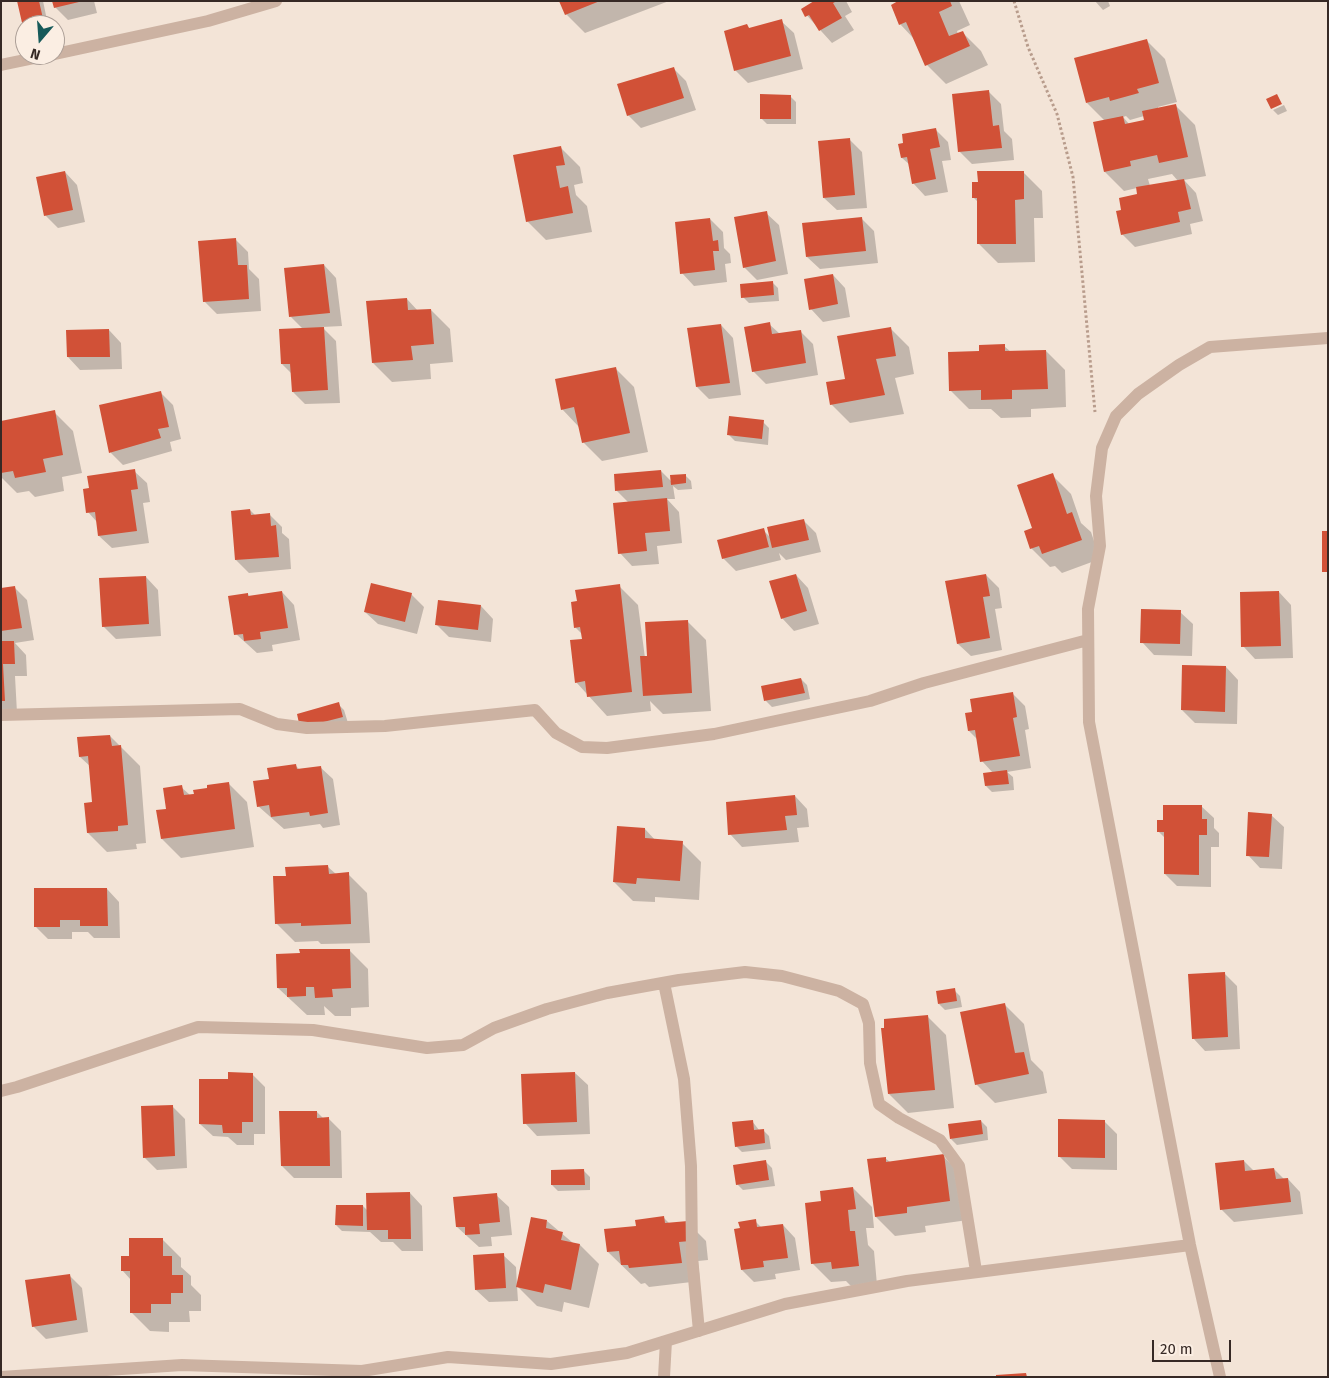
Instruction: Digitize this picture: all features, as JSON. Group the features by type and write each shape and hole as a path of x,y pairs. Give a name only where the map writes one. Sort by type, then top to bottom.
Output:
{"street":[{"path":"65,52 208,21 276,1"},
{"path":"1,65 15,62"},
{"path":"1220,1377 1190,1245 1089,722 1088,610 1100,546 1096,496 1102,448 1116,416 1138,394 1179,365 1210,347 1328,338"},
{"path":"1,715 240,709 277,724 307,728 385,726 535,710 556,733 582,747 607,748 714,734 870,701 924,683 1088,640"},
{"path":"1,1091 17,1088 198,1027 313,1030 427,1048 463,1045 494,1028 547,1009 607,993 745,972 782,976 839,991 863,1004 869,1023 870,1063 879,1104 899,1118 940,1140 959,1166 976,1271"},
{"path":"664,983 684,1079 691,1166 692,1257 699,1331"},
{"path":"1,1377 182,1365 362,1371 448,1357 551,1364 627,1354 785,1304 907,1281 1190,1245"},
{"path":"664,1377 666,1341"}],"path":[{"path":"1014,1 1028,48 1057,114 1073,177 1094,404 1102,448"}],"building":[{"path":"17,1 39,1 42,15 20,15"},
{"path":"52,1 79,1 79,2 54,8"},
{"path":"559,1 600,1 565,15"},
{"path":"814,1 837,1 833,3 842,18 819,31 809,15 805,17 801,9"},
{"path":"898,1 950,1 952,6 939,12 949,36 963,31 970,46 925,66 906,22 899,25 891,5"},
{"path":"782,19 791,56 734,71 724,31 747,24 749,28"},
{"path":"1147,39 1159,83 1137,89 1139,93 1110,101 1109,97 1086,103 1074,58"},
{"path":"674,67 684,98 627,116 617,84"},
{"path":"989,90 993,126 999,125 1002,148 958,152 952,94"},
{"path":"760,94 791,95 791,119 760,119"},
{"path":"1277,94 1282,104 1271,109 1266,99"},
{"path":"1176,104 1188,157 1159,163 1157,155 1130,161 1131,166 1104,172 1093,122 1123,116 1125,124 1144,120 1142,111"},
{"path":"936,128 940,147 930,149 936,179 912,184 907,157 901,158 898,144 903,143 902,134"},
{"path":"850,138 855,195 823,198 818,141"},
{"path":"561,146 565,165 556,166 560,188 568,186 573,213 526,222 513,155"},
{"path":"65,171 73,210 44,216 36,177"},
{"path":"977,171 1024,171 1024,199 1015,200 1016,244 977,244 977,198 972,198 972,182 978,182"},
{"path":"1184,179 1191,209 1178,212 1180,222 1121,235 1116,211 1121,210 1119,198 1137,194 1136,187"},
{"path":"767,211 776,261 743,268 734,217"},
{"path":"862,217 866,251 806,257 802,223"},
{"path":"710,218 713,241 718,240 719,251 713,251 715,270 680,274 675,222"},
{"path":"236,238 238,265 247,265 249,299 203,302 198,241"},
{"path":"324,264 330,313 289,317 284,268"},
{"path":"833,274 838,304 809,310 804,279"},
{"path":"773,281 774,295 741,298 740,284"},
{"path":"407,298 408,310 431,309 434,344 411,346 413,360 372,363 366,301"},
{"path":"770,322 772,334 801,330 806,363 752,372 744,327"},
{"path":"721,324 730,383 696,387 687,328"},
{"path":"324,327 328,390 292,392 290,364 281,364 279,329"},
{"path":"891,327 896,356 876,359 885,395 830,405 826,382 845,379 837,336"},
{"path":"109,329 110,357 67,357 66,330"},
{"path":"1005,344 1005,351 1046,350 1048,389 1012,390 1012,399 981,400 981,390 949,391 948,352 979,351 979,345"},
{"path":"616,367 630,433 582,443 574,407 561,410 555,379"},
{"path":"161,391 169,427 158,429 161,438 109,453 99,405"},
{"path":"55,410 63,455 43,459 46,472 15,478 13,471 1,473 1,421"},
{"path":"729,416 764,420 762,439 727,435"},
{"path":"135,469 138,489 131,490 137,531 98,536 95,512 86,513 83,489 89,488 87,476"},
{"path":"661,470 663,487 615,491 614,474"},
{"path":"1053,473 1067,514 1072,512 1082,540 1042,554 1039,546 1030,549 1024,531 1032,528 1017,485"},
{"path":"686,474 686,483 671,485 670,475"},
{"path":"667,498 670,531 645,533 647,551 618,554 613,503"},
{"path":"250,509 251,515 270,513 271,526 276,525 279,557 235,560 231,511"},
{"path":"804,519 809,540 772,548 767,527"},
{"path":"764,528 769,547 722,559 717,540"},
{"path":"1322,531 1328,531 1328,572 1322,572"},
{"path":"796,574 807,611 781,619 769,581"},
{"path":"986,574 990,596 983,597 990,638 957,644 945,581"},
{"path":"146,576 149,624 102,627 99,578"},
{"path":"371,583 412,593 405,622 364,612"},
{"path":"620,584 632,692 587,697 585,681 575,683 570,640 582,639 580,627 574,628 571,602 577,601 575,590"},
{"path":"15,586 22,628 1,631 1,588"},
{"path":"282,591 288,628 260,632 261,639 244,641 243,634 234,635 228,596 248,593 248,596"},
{"path":"1279,591 1281,646 1241,647 1240,592"},
{"path":"438,600 481,605 478,630 435,625"},
{"path":"1141,609 1181,610 1180,644 1140,643"},
{"path":"688,620 692,693 643,696 640,656 647,656 645,622"},
{"path":"1,641 14,641 15,664 3,664 5,701 1,701"},
{"path":"1182,665 1226,666 1225,712 1181,710"},
{"path":"801,678 805,693 764,701 761,686"},
{"path":"1013,692 1017,717 1013,718 1020,756 980,762 975,730 968,731 965,713 972,712 970,699"},
{"path":"339,702 343,717 300,728 297,714"},
{"path":"110,735 112,746 121,745 128,825 118,826 118,831 87,833 84,803 92,802 88,756 79,757 77,737"},
{"path":"296,764 297,769 321,766 328,813 310,816 309,812 271,817 269,805 257,807 253,781 269,779 267,768"},
{"path":"1007,770 1009,784 985,786 983,773"},
{"path":"229,782 235,829 161,839 156,810 166,809 163,788 182,785 184,795 194,794 193,790 207,788 207,785"},
{"path":"795,795 797,815 785,816 787,830 728,835 726,802"},
{"path":"1163,805 1202,805 1202,819 1207,819 1207,835 1199,835 1199,875 1164,874 1164,832 1157,832 1157,820 1163,820"},
{"path":"1248,812 1272,814 1269,857 1246,856"},
{"path":"617,826 645,828 645,838 683,841 680,881 637,878 636,884 613,882"},
{"path":"328,865 329,874 349,872 351,924 301,926 301,923 275,924 273,876 286,876 285,867"},
{"path":"34,888 107,888 108,926 80,926 80,920 60,920 60,927 34,927"},
{"path":"299,949 350,949 351,988 332,989 333,997 315,998 314,987 306,987 306,996 287,997 287,988 277,988 276,954 300,953"},
{"path":"1225,972 1228,1037 1192,1039 1188,974"},
{"path":"955,988 957,1001 938,1004 936,991"},
{"path":"1005,1003 1015,1053 1024,1052 1029,1074 975,1085 960,1012"},
{"path":"928,1015 935,1090 888,1094 881,1028 884,1028 884,1019"},
{"path":"228,1072 253,1073 253,1122 242,1122 242,1133 223,1133 222,1125 199,1124 199,1079 228,1079"},
{"path":"575,1072 577,1122 523,1124 521,1074"},
{"path":"173,1105 175,1156 143,1158 141,1106"},
{"path":"279,1111 317,1111 317,1118 329,1117 330,1166 281,1166"},
{"path":"1058,1119 1105,1120 1105,1158 1058,1157"},
{"path":"753,1120 754,1130 764,1129 765,1143 735,1147 732,1122"},
{"path":"981,1120 983,1134 950,1139 948,1124"},
{"path":"944,1154 950,1201 907,1207 907,1213 875,1217 867,1159 886,1157 886,1162"},
{"path":"766,1160 769,1180 736,1185 733,1165"},
{"path":"1244,1160 1245,1171 1274,1168 1276,1179 1288,1178 1291,1202 1220,1210 1215,1163"},
{"path":"584,1169 585,1185 551,1185 551,1170"},
{"path":"853,1187 856,1209 848,1210 850,1231 855,1231 859,1266 832,1269 831,1262 811,1264 805,1203 821,1201 820,1191"},
{"path":"410,1192 411,1239 388,1239 388,1230 367,1230 366,1193"},
{"path":"497,1193 500,1222 479,1224 480,1234 465,1235 465,1227 456,1227 453,1197"},
{"path":"336,1205 363,1205 363,1226 335,1225"},
{"path":"664,1216 665,1223 688,1221 690,1241 679,1242 682,1263 629,1268 628,1265 621,1265 619,1251 607,1252 604,1229 636,1226 635,1220"},
{"path":"531,1217 547,1220 546,1228 563,1232 561,1240 580,1244 571,1290 545,1284 543,1293 516,1287"},
{"path":"756,1219 757,1227 783,1224 788,1258 763,1261 764,1267 741,1270 734,1229 740,1228 738,1222"},
{"path":"129,1238 163,1238 163,1256 172,1256 172,1275 183,1275 183,1293 171,1293 171,1304 151,1304 151,1313 130,1313 130,1271 121,1271 121,1256 129,1256"},
{"path":"504,1253 506,1288 475,1290 473,1255"},
{"path":"70,1274 77,1320 32,1327 25,1280"},
{"path":"1026,1373 1027,1377 996,1377 996,1375"}]}
